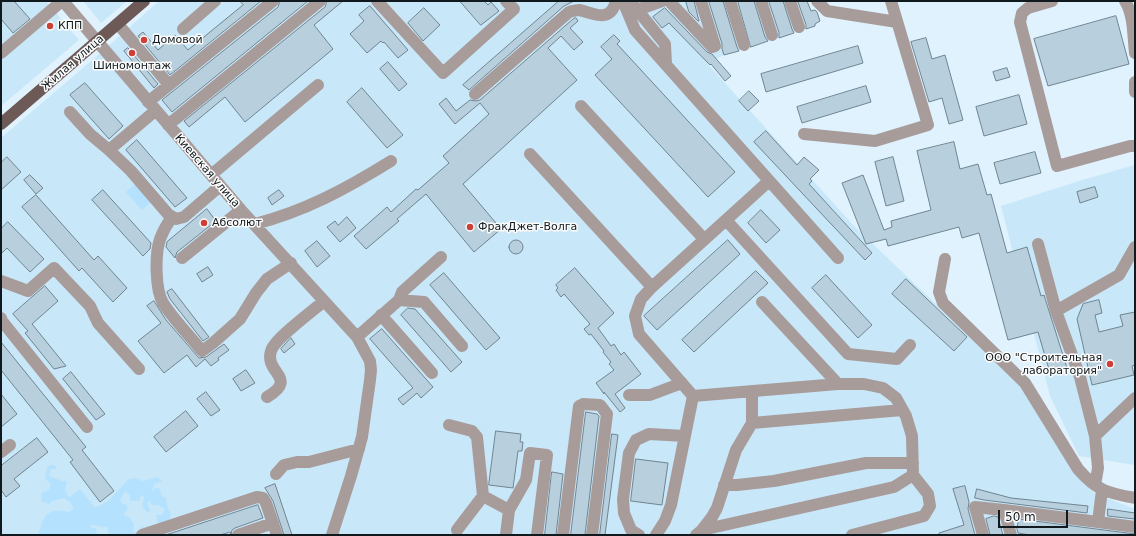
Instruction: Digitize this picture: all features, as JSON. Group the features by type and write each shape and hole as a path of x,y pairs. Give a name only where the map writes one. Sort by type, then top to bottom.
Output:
{"main road":[{"name":"Жилая улица","path":"1,124 144,1"}],"street":[{"name":"Киевская улица","path":"62,1 241,210 357,337 370,361 371,370 359,449 332,535"},
{"path":"1,53 62,1"},
{"path":"183,29 216,1"},
{"path":"109,150 152,107 169,85 274,1"},
{"path":"168,125 320,1"},
{"path":"377,1 443,73 514,9 506,1"},
{"path":"475,94 569,12 577,10 603,16 610,12 616,1"},
{"path":"623,1 635,30 838,258"},
{"path":"633,5 662,1"},
{"path":"669,1 712,47 715,46 701,1"},
{"path":"730,1 744,45"},
{"path":"761,1 772,35"},
{"path":"790,1 799,27"},
{"path":"817,1 827,11 897,22"},
{"path":"804,134 876,141 928,125 891,1"},
{"path":"1052,1 1028,8 1022,13 1020,22 1057,166 1130,146 1135,146"},
{"path":"1125,1 1128,5 1131,18 1135,53"},
{"path":"633,5 665,44 666,64"},
{"path":"118,24 169,85"},
{"path":"1135,82 1135,92"},
{"path":"211,175 318,85"},
{"path":"582,106 704,239"},
{"path":"70,112 90,134 131,172 172,217 179,219 184,217 220,186"},
{"path":"530,154 652,287"},
{"path":"255,224 276,219 305,208 350,186 391,161"},
{"path":"693,396 638,334 635,316 641,299 704,239 769,181"},
{"path":"182,258 241,210"},
{"path":"172,217 160,240 158,256 159,292 163,302 202,351 213,344 240,319 256,293 267,279 291,263"},
{"path":"726,220 848,354 897,359 910,345"},
{"path":"1038,244 1056,311 1080,377 1095,436 1099,488 1098,522"},
{"path":"1056,311 1119,275 1135,247"},
{"path":"357,337 399,300 402,292 441,257"},
{"path":"945,258 939,292 943,303 1024,383 1078,469 1099,488 1113,494 1135,498"},
{"path":"1,281 28,291 54,268 90,306 98,323 139,369"},
{"path":"399,300 424,302 462,346"},
{"path":"267,397 280,388 281,383 280,378 271,363 270,356 274,344 324,301"},
{"path":"762,302 838,384"},
{"path":"381,315 432,373"},
{"path":"1,318 87,427"},
{"path":"629,395 650,395 682,383"},
{"path":"693,396 838,384 864,384 883,388 896,398 906,416 912,436 913,469 928,494 930,506 924,516 852,535"},
{"path":"699,533 714,512 736,450 752,423 752,391"},
{"path":"656,535 665,521 671,505 693,396"},
{"path":"1095,436 1135,398"},
{"path":"563,535 579,406 583,404 600,405 607,414 592,535"},
{"path":"752,423 902,410"},
{"path":"448,425 472,431 477,437 483,496 457,530"},
{"path":"639,535 631,530 624,513 623,499 629,453 636,440 649,434 685,436"},
{"path":"276,474 284,465 297,462 309,462 359,449"},
{"path":"506,535 509,510 526,480 530,453 547,456 537,535"},
{"path":"724,485 774,481 866,463 913,469"},
{"path":"699,533 894,487 913,469"},
{"path":"483,496 509,510"},
{"path":"142,535 257,497 263,498 277,535"},
{"path":"983,535 975,507 1135,527"},
{"path":"1004,510 1011,535"},
{"path":"238,535 273,523"}],"shaded area":[{"path":"1,1 46,1 79,40 1,106"},
{"path":"83,1 127,1 101,23"},
{"path":"159,1 807,1 815,26 724,55 716,59 710,65 706,62 854,226 1023,387 1077,475 1094,493 1135,509 1135,535 1,535 1,138"},
{"path":"1135,165 1135,465 1079,456 1050,396 1001,206"},
{"path":"137,182 153,200 142,210 126,192"},
{"path":"50,465 55,465 56,469 51,469 49,476 62,481 67,481 65,490 68,496 70,497 80,489 95,508 108,501 129,479 135,478 143,481 158,477 162,481 154,484 152,491 153,492 155,488 159,488 162,496 166,498 168,510 171,513 169,522 157,526 158,522 156,515 162,515 165,509 158,505 152,505 149,501 147,503 151,511 146,512 142,505 144,499 143,495 140,497 140,501 130,501 130,495 125,491 120,500 123,504 127,505 127,510 124,512 125,516 129,517 134,525 133,532 139,531 142,527 148,528 137,535 109,535 107,526 91,525 90,527 96,529 97,533 94,535 38,535 47,514 55,511 69,512 74,508 70,502 64,498 52,501 49,504 41,501 42,493 49,490 51,484 45,479 47,468"}],"building":[{"path":"1,1 14,1 30,19 13,33 1,19"},
{"path":"240,1 261,1 170,75 138,36 143,32 158,50 175,35 188,50 243,5"},
{"path":"280,1 308,1 172,112 162,100 278,7"},
{"path":"327,1 343,1 314,25 333,49 245,122 225,97 189,127 184,121 325,7"},
{"path":"460,1 484,1 488,5 491,2 499,11 481,25"},
{"path":"559,1 574,1 564,6 469,90 463,85"},
{"path":"686,1 694,1 699,21 689,12"},
{"path":"709,1 723,1 739,51 724,55"},
{"path":"738,1 754,1 765,37 768,41 751,47"},
{"path":"769,1 783,1 794,33 779,38 779,33"},
{"path":"798,1 807,1 811,11 815,10 817,12 820,21 815,24 815,26 806,29"},
{"path":"370,6 408,50 398,58 384,42 383,43 381,41 367,53 350,34 364,21 359,15"},
{"path":"424,8 440,25 423,41 408,23"},
{"path":"665,8 707,52 712,54 731,76 725,81 711,64 710,65 669,23 662,28 653,17"},
{"path":"1116,16 1129,64 1048,86 1034,39"},
{"path":"576,18 578,21 570,28 583,42 574,50 561,36 548,48 577,80 463,184 501,229 474,252 426,194 397,219 399,221 366,249 354,236 387,207 391,212 416,189 418,190 449,163 443,156 489,114 480,103 455,124 439,104 446,98 456,111 470,100 480,100"},
{"path":"614,35 620,41 617,44 735,172 708,197 595,75 612,59 601,47"},
{"path":"926,38 932,59 945,55 963,120 949,124 942,98 929,102 911,42"},
{"path":"858,46 863,63 766,92 761,74"},
{"path":"128,48 158,84 154,88 124,51"},
{"path":"388,62 407,84 399,91 380,69"},
{"path":"1007,68 1010,77 996,81 993,72"},
{"path":"85,83 123,126 109,139 70,95"},
{"path":"866,86 871,102 802,123 797,107"},
{"path":"362,88 403,135 387,148 347,102"},
{"path":"749,91 759,101 748,111 739,101"},
{"path":"1019,95 1027,124 984,136 976,107"},
{"path":"766,131 797,165 804,157 819,170 810,179 812,181 809,184 872,253 865,260 754,142"},
{"path":"137,140 187,198 175,207 126,150"},
{"path":"954,142 960,169 978,164 987,195 991,194 1007,253 1027,247 1041,296 1044,295 1067,368 1050,373 1038,332 1008,340 979,233 962,238 959,227 888,246 886,239 866,244 842,183 863,175 884,230 892,227 891,221 931,210 917,151"},
{"path":"1035,152 1041,173 1000,184 994,163"},
{"path":"7,157 21,172 1,190 1,163"},
{"path":"893,157 904,201 886,206 875,162"},
{"path":"30,175 43,188 36,194 24,180"},
{"path":"1095,187 1098,197 1080,203 1077,192"},
{"path":"103,190 151,243 150,249 143,256 92,200"},
{"path":"279,190 284,196 272,205 268,198"},
{"path":"36,195 94,260 98,256 127,288 113,302 82,268 79,271 22,207"},
{"path":"207,209 216,221 177,252 175,258 166,247 167,242"},
{"path":"761,210 780,230 766,243 748,223"},
{"path":"347,217 356,228 340,242 327,227 335,221 338,225"},
{"path":"8,222 44,259 30,272 7,248 1,254 1,229"},
{"path":"513,240 519,240 523,244 523,250 519,254 513,254 509,250 509,244"},
{"path":"728,240 740,254 657,330 644,316"},
{"path":"317,241 330,256 317,267 305,251"},
{"path":"208,267 213,275 202,282 197,274"},
{"path":"575,268 614,313 598,328 611,346 614,344 621,355 624,352 641,374 615,394 625,408 620,412 596,383 614,370 609,364 611,362 591,334 589,335 584,329 590,324 564,294 561,297 556,290 558,288 556,285"},
{"path":"756,271 768,283 694,352 682,340"},
{"path":"444,273 500,338 486,350 430,285"},
{"path":"826,275 872,325 858,338 812,288"},
{"path":"906,279 967,337 954,351 892,294"},
{"path":"45,286 58,301 32,324 66,366 54,369 25,333 28,331 13,314"},
{"path":"172,289 209,337 203,341 170,299 167,292"},
{"path":"1099,300 1102,313 1095,315 1099,332 1123,326 1120,315 1135,312 1135,365 1132,366 1134,375 1092,385 1077,319 1083,304"},
{"path":"154,301 166,320 199,358 206,357 224,344 229,350 218,358 219,360 211,366 205,359 196,367 187,355 164,373 138,341 161,323 147,306"},
{"path":"408,308 415,309 462,362 451,372 401,315"},
{"path":"382,329 433,387 421,398 417,393 403,405 398,399 413,388 370,339"},
{"path":"291,338 295,344 284,353 281,349"},
{"path":"1,342 86,447 82,450 114,491 100,502 70,462 73,460 1,370"},
{"path":"246,370 255,383 241,391 233,379"},
{"path":"71,372 105,414 96,420 63,379"},
{"path":"206,392 220,410 211,416 197,399"},
{"path":"1,394 17,414 1,427"},
{"path":"186,411 198,426 166,452 154,437"},
{"path":"586,412 597,414 599,416 585,535 571,535"},
{"path":"496,431 521,434 520,442 523,442 522,451 518,451 513,488 489,485"},
{"path":"612,434 618,435 605,535 600,535"},
{"path":"37,438 48,452 14,479 20,486 6,497 1,490 1,466"},
{"path":"636,459 668,463 662,505 631,501"},
{"path":"552,472 563,474 556,535 545,535"},
{"path":"275,484 292,535 284,535 273,501 265,488"},
{"path":"965,486 969,502 968,509 975,535 939,535 939,533 964,525 953,489"},
{"path":"977,489 1011,498 1088,506 1087,513 984,500 975,498"},
{"path":"258,505 263,518 235,528 232,530 231,535 230,532 220,535 166,535"},
{"path":"1108,509 1135,513 1135,519 1108,516"},
{"path":"994,516 998,517 1003,535 990,535 986,519"},
{"path":"1019,519 1135,535 1030,535 1018,533 1017,529"}],"place":[{"name":"КПП","path":"50,26"},
{"name":"Домовой","path":"144,40"},
{"name":"Шиномонтаж","path":"132,53"},
{"name":"Абсолют","path":"204,223"},
{"name":"ФракДжет-Волга","path":"470,227"},
{"name":"ООО \"Строительная лаборатория\"","path":"1110,364"}]}
